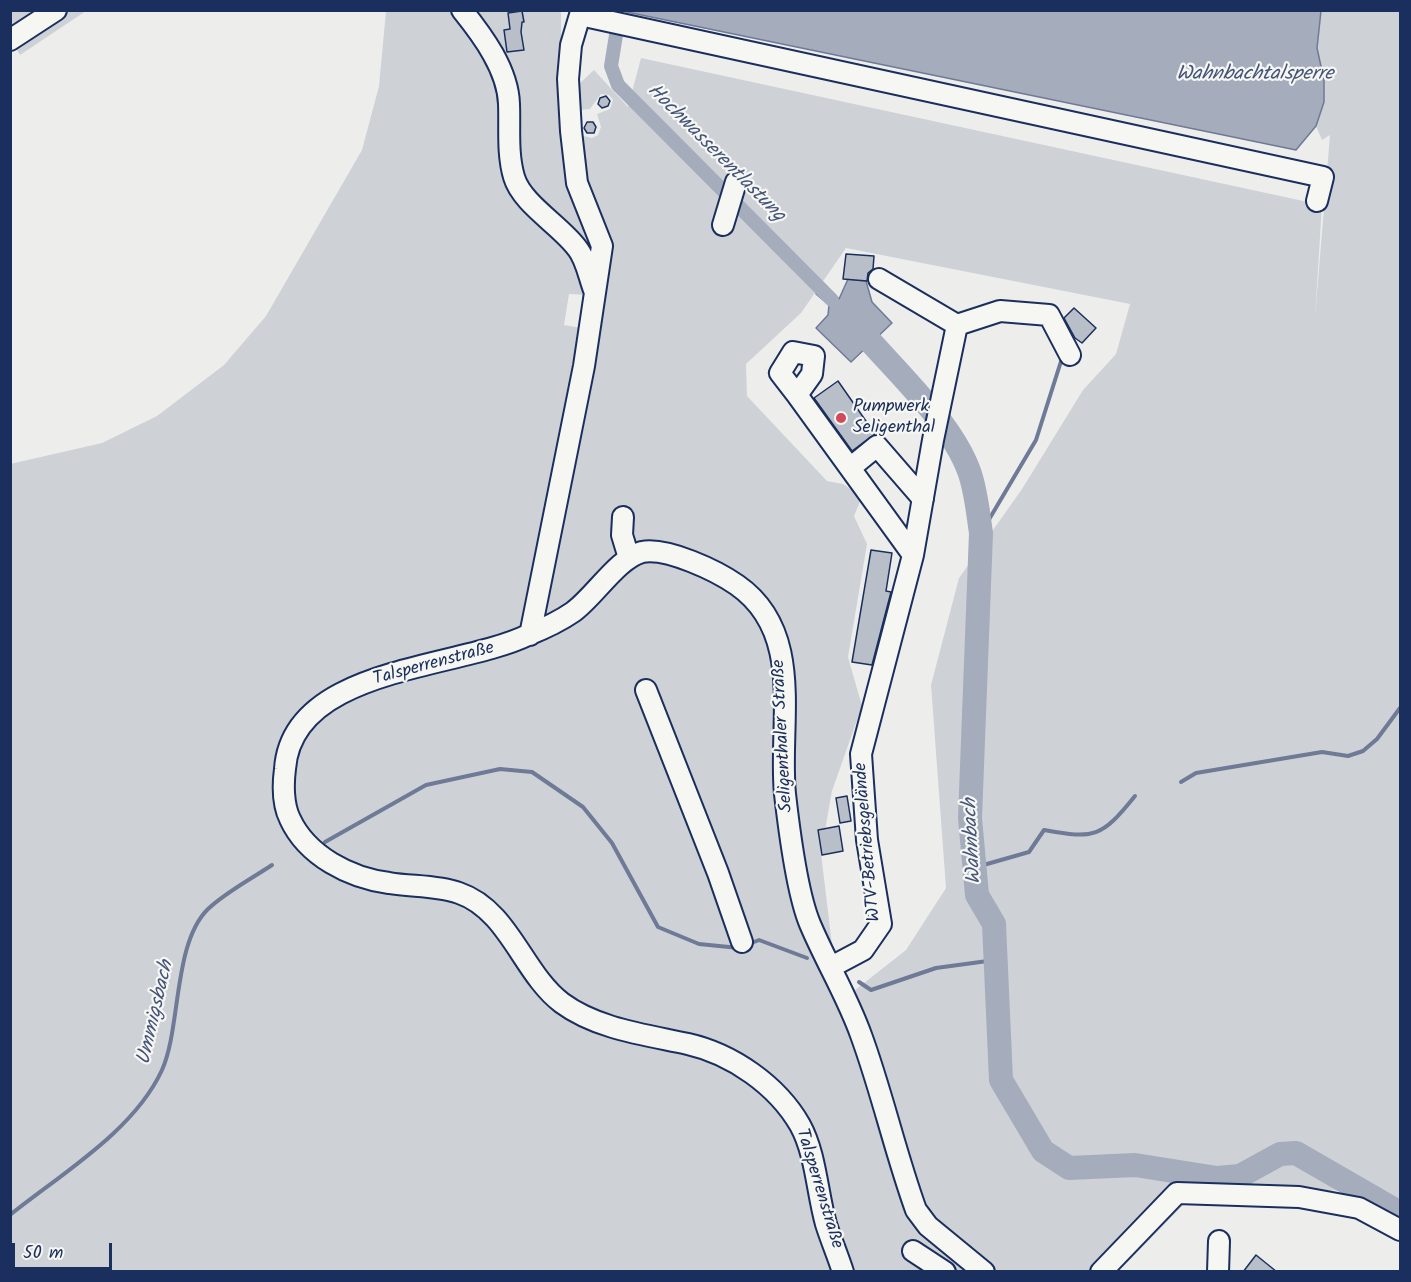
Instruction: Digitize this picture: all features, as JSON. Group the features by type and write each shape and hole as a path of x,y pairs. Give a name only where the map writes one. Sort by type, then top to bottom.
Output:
{"street":[{"path":"10,40 56,10"},
{"path":"462,10 493,53 502,76 509,100 510,149 514,177 523,195 557,224 579,250 595,293"},
{"path":"530,635 584,366 602,246 577,183 571,131 570,57 580,15 1323,177 1317,201"},
{"path":"723,225 736,182"},
{"path":"879,279 957,325 1000,311 1049,315 1070,355"},
{"name":"WTV-Betriebsgelände","path":"831,967 863,950 881,924 867,840 861,754 913,555 933,440 957,325"},
{"path":"796,395 913,555"},
{"path":"850,468 877,446 923,499"},
{"path":"530,635 574,611 629,558 622,535 623,517"},
{"name":"Seligenthaler Straße","path":"629,558 644,551 695,563 723,577 753,598 775,630 785,674 784,788 807,918 854,1014 916,1210 928,1226 984,1272"},
{"name":"Talsperrenstraße","path":"530,635 503,646 402,670 346,690 321,705 295,734 286,750 283,786 290,819 308,844 329,863 340,868 384,883 427,886 463,894 486,910 505,931 551,993 581,1015 616,1027 705,1048 744,1068 782,1098 803,1130 826,1225 843,1272"},
{"path":"646,690 718,873 742,942"},
{"path":"1101,1272 1177,1193 1299,1197 1359,1208 1401,1230"},
{"path":"1218,1272 1219,1242"},
{"path":"913,1251 945,1272"}],"shaded area":[{"path":"10,11 86,11 20,55 11,39"},
{"path":"386,11 561,11 561,141 568,182 589,225 603,220 586,182 580,135 592,138 598,135 601,127 597,114 610,109 613,100 609,95 601,94 590,109 579,110 579,84 594,70 628,107 641,58 1322,205 1315,317 1330,135 1322,140 1316,126 1324,102 1324,80 1317,48 1321,11 1400,11 1400,1220 1343,1190 1191,1197 1118,1272 11,1271 10,464 102,443 157,416 224,365 266,316 362,150 379,86","holes":["846,248 1130,304 1116,354 1083,390 1022,489 959,578 931,685 946,888 906,950 850,994 832,945 821,853 832,791 862,706 848,657 867,544 854,516 862,497 843,484 827,481 747,396 746,364 801,313","569,294 587,295 588,329 564,325"]}],"water":[{"name":"Wahnbachtalsperre","path":"622,11 1321,11 1317,48 1324,80 1324,102 1316,126 1296,150"},
{"path":"848,279 866,281 872,302 892,323 851,362 816,328 828,315 829,305 816,294 824,285 839,299"}],"building":[{"path":"522,11 524,22 522,22 521,32 524,50 507,52 504,30 510,29 508,13"},
{"path":"606,96 610,101 608,106 602,108 598,104 600,98"},
{"path":"587,122 593,122 596,127 594,133 587,133 584,128"},
{"path":"846,254 874,256 873,269 868,273 867,281 843,279"},
{"path":"1074,308 1096,328 1082,343 1075,338 1064,318"},
{"name":"Pumpwerk Seligenthal","path":"838,381 875,434 852,451 814,398"},
{"path":"871,550 892,553 886,591 891,592 872,665 852,662"},
{"path":"847,796 851,821 840,823 836,798"},
{"path":"839,826 843,851 822,855 818,830"},
{"path":"1256,1255 1277,1272 1243,1272"}],"waterway":[{"name":"Hochwasserentlastung","path":"616,35 611,66 618,85 832,300"},
{"name":"Wahnbach","path":"855,318 854,323 918,394 948,432 960,451 973,486 981,533 970,818 977,895 994,924 1001,1080 1043,1151 1069,1168 1135,1165 1217,1178 1240,1176 1280,1154 1296,1153 1400,1213"},
{"path":"981,533 1036,440 1063,355"},
{"path":"1181,782 1196,773 1322,752 1348,756 1363,751 1377,739 1400,708"},
{"name":"Ummigsbach","path":"325,842 426,785 500,769 532,772 583,807 612,843 658,927 699,944 739,948"},
{"path":"973,868 1029,852 1044,830 1075,834 1096,832 1114,820 1135,796"},
{"name":"Ummigsbach","path":"10,1215 95,1150 134,1113 150,1092 162,1070 168,1052 183,964 197,924 215,903 272,865"},
{"name":"Ummigsbach","path":"749,944 759,940 807,958"},
{"name":"Ummigsbach","path":"859,982 871,990 936,968 995,960"}],"place":[{"name":"Pumpwerk Seligenthal","path":"841,418"}]}
